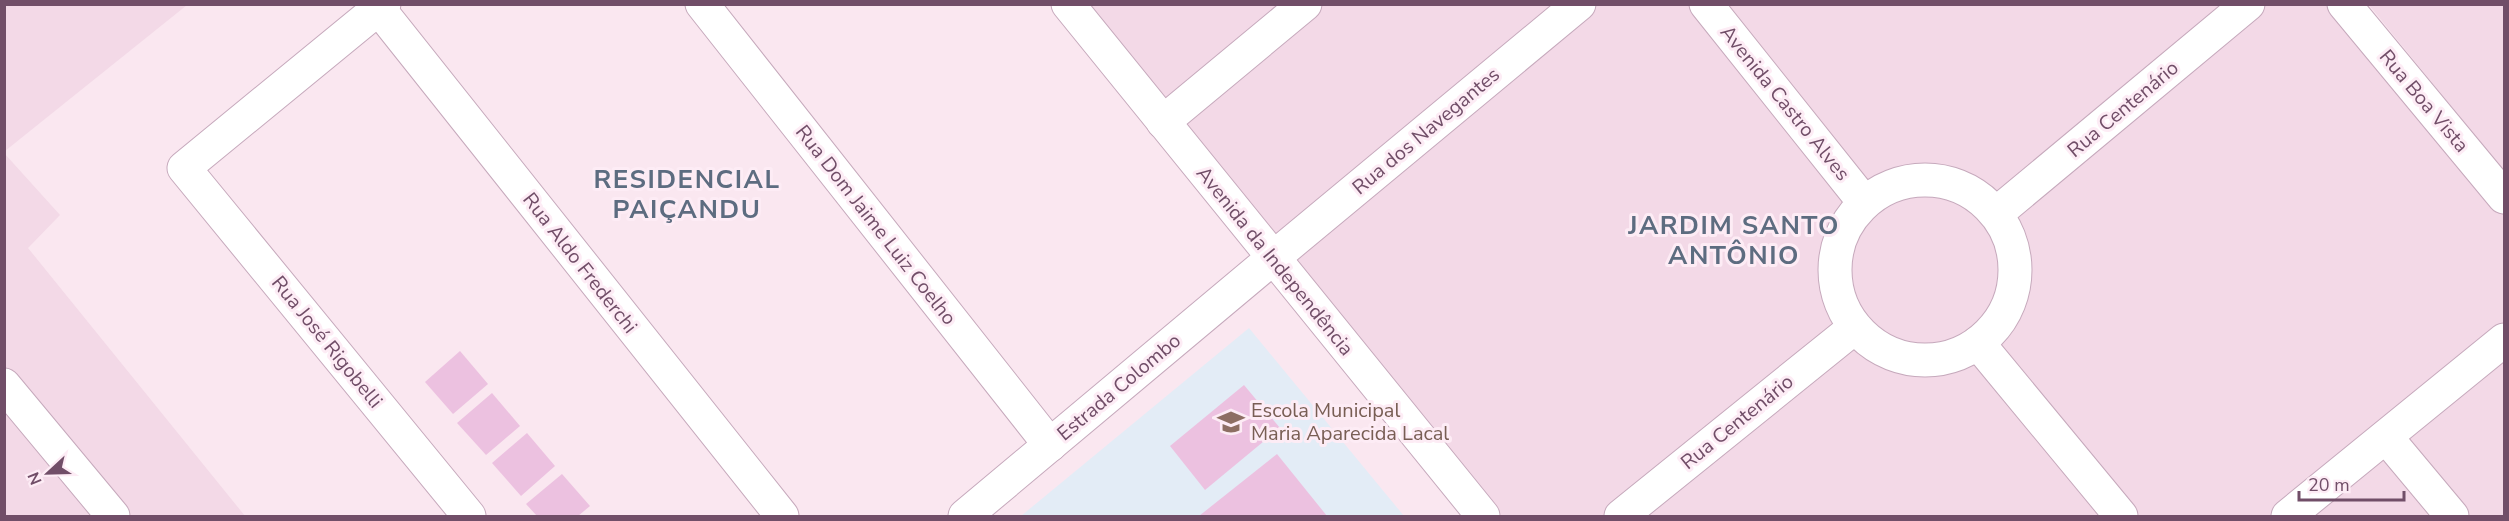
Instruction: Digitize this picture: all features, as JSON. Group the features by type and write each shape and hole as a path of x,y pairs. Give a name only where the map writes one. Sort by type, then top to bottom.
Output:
{"street":[{"name":"Rua Dom Jaime Luiz Coelho","path":"702,4 1050,445"},
{"name":"Avenida da Independência","path":"1068,4 1483,516"},
{"path":"1163,122 1305,4"},
{"name":"Rua dos Navegantes","path":"1273,258 1579,4"},
{"name":"Avenida Castro Alves","path":"1706,4 1864,202"},
{"name":"Rua Centenário","path":"1997,213 2248,4"},
{"name":"Rua Boa Vista","path":"2344,4 2505,197"},
{"name":"Rua José Rigobelli","path":"381,7 184,168 470,516"},
{"name":"Rua Aldo Frederchi","path":"381,7 782,516"},
{"path":"1935,180 1965,188 1997,213 2007,232 2015,263 2013,294 1999,321 1978,343 1952,357 1924,361 1896,355 1870,342 1854,328 1839,295 1835,266 1840,237 1864,202 1876,194 1905,182 1935,180"},
{"name":"Estrada Colombo","path":"965,516 1273,258"},
{"name":"Rua Centenário","path":"1621,516 1854,328"},
{"path":"2288,516 2505,340"},
{"path":"1978,343 2121,516"},
{"path":"4,385 113,516"},
{"path":"2386,437 2452,516"}],"shaded area":[{"path":"5,4 187,4 187,5 5,151"},
{"name":"JARDIM SANTO ANTÔNIO","path":"1068,5 2349,5 2504,195 2504,516 1483,516"},
{"path":"2369,5 2504,5 2504,171"},
{"path":"4,153 60,215 28,248 245,516 5,516"},
{"name":"Escola Municipal Maria Aparecida Lacal","path":"1249,328 1404,516 1021,516"}],"building":[{"path":"460,351 488,384 453,414 425,382"},
{"path":"1244,385 1280,428 1205,490 1170,446"},
{"path":"492,393 520,426 486,455 457,423"},
{"path":"527,433 555,466 521,496 492,463"},
{"path":"1277,454 1327,516 1199,516"},
{"path":"562,474 590,506 578,516 537,516 526,504"}],"place":[{"name":"Escola Municipal Maria Aparecida Lacal","path":"1231,422"}],"district":[{"name":"RESIDENCIAL PAIÇANDU","path":"687,194"},
{"name":"JARDIM SANTO ANTÔNIO","path":"1734,240"}]}
